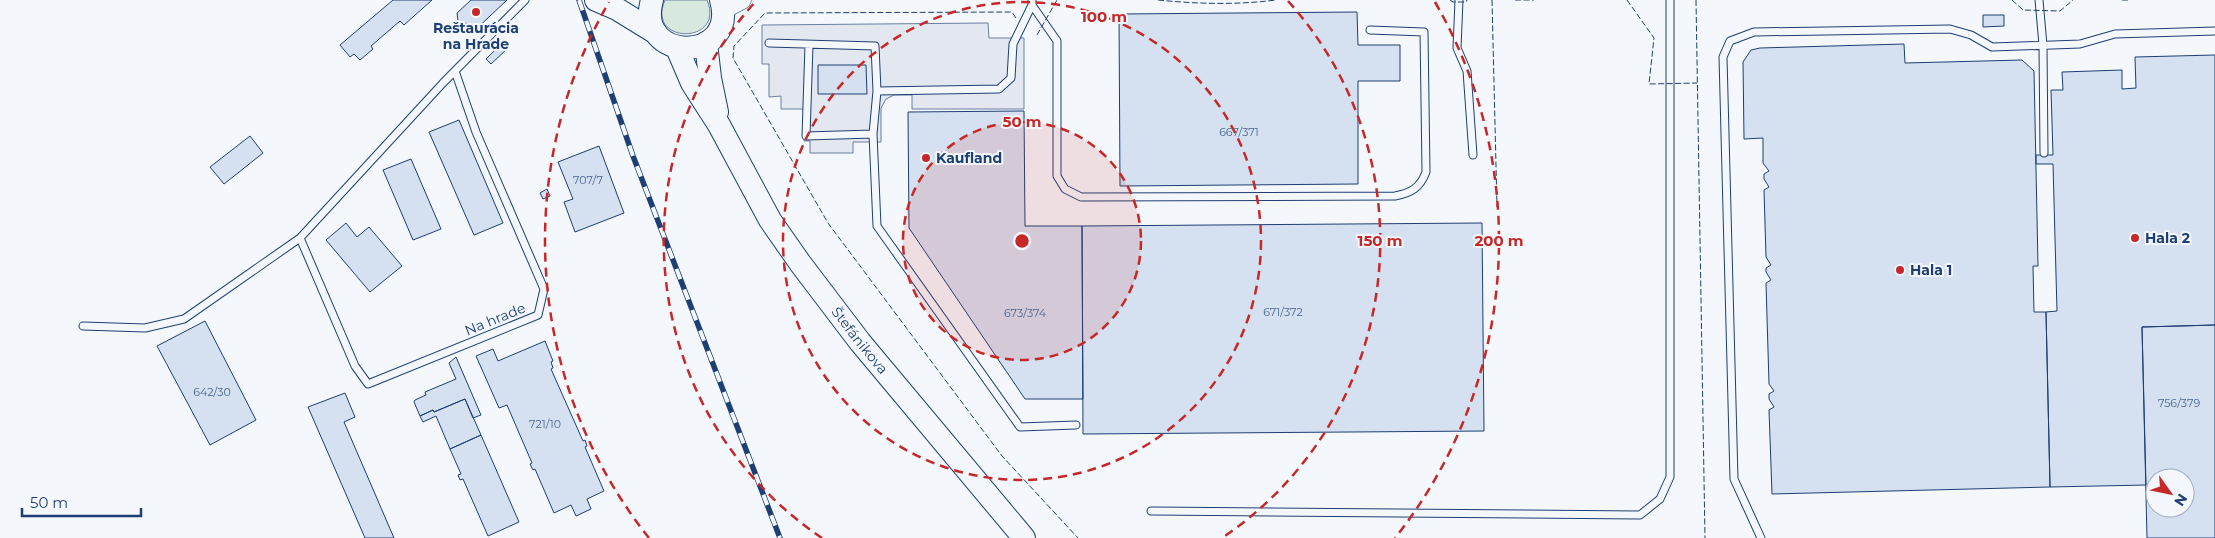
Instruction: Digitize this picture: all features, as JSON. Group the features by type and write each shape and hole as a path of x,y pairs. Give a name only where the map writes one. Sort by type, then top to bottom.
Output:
{"main road":[{"path":"596,0 617,9 656,33 666,42 678,48 689,49 706,43 719,29 729,3"},
{"path":"617,9 652,2 651,22 656,33"},
{"path":"706,43 710,78 719,125"},
{"path":"678,48 692,83 719,125"},
{"name":"Štefánikova","path":"719,125 770,220 800,263 860,342 1024,538"}],"lane":[{"path":"83,326 145,328 184,319 300,238 455,71 525,0"},
{"path":"1459,0 1457,48 1467,70 1473,155"},
{"path":"1150,511 1640,516 1660,499 1670,478 1670,0"},
{"path":"2039,0 2043,45 2044,153"},
{"path":"1032,3 1057,41 1058,176 1065,189 1081,197 1395,196 1410,193 1422,182 1426,172 1424,32 1370,30"},
{"path":"877,92 999,89 1011,78 1013,44 1032,3"},
{"path":"1761,538 1734,479 1723,57 1730,41 1754,32 1950,29 1971,35 1992,46 2043,45 2080,44 2115,34 2215,31"},
{"path":"769,43 875,46 877,92 874,134 877,226 1020,426 1076,425"},
{"path":"809,45 806,136 874,134"},
{"name":"Na hrade","path":"300,238 354,366 368,384 538,315 544,289 476,132 455,71"}],"shaded area":[{"path":"665,0 707,0 710,15 706,25 697,32 686,34 675,32 666,25 662,15"},
{"path":"988,23 989,38 1024,38 1024,109 912,109 912,95 894,95 886,99 881,108 881,142 853,142 853,153 810,153 810,141 804,141 804,109 781,109 781,96 769,97 769,64 762,64 762,25"}],"building":[{"path":"393,0 432,0 404,25 400,21 371,46 373,49 360,60 354,54 350,57 340,45"},
{"path":"471,0 507,0 473,32 466,23 456,30 454,27 458,21 457,13"},
{"path":"1357,12 1358,45 1400,45 1400,81 1358,81 1358,184 1120,186 1119,14"},
{"path":"1983,15 2004,15 2004,26 1983,27"},
{"path":"503,42 508,48 491,64 486,59"},
{"name":"Hala 1","path":"1904,44 1905,63 2022,60 2034,71 2038,266 2033,266 2034,312 2046,312 2050,487 1772,494 1769,410 1774,407 1769,399 1769,394 1774,391 1769,384 1766,283 1771,280 1766,272 1766,268 1771,265 1766,257 1764,190 1769,187 1764,179 1764,174 1769,171 1763,163 1763,138 1744,139 1743,62 1751,50 1760,48"},
{"name":"Hala 2","path":"2215,55 2215,325 2142,327 2145,485 2050,487 2046,312 2057,311 2053,164 2036,164 2036,155 2053,155 2051,90 2063,90 2062,72 2122,70 2122,89 2136,88 2135,57"},
{"path":"818,65 866,65 867,94 818,94"},
{"path":"1024,111 1025,226 1082,226 1083,399 1025,399 909,228 908,112"},
{"path":"459,120 503,223 474,235 429,132"},
{"path":"250,136 263,153 224,184 210,167"},
{"path":"599,146 624,213 575,232 564,202 573,199 558,162"},
{"path":"411,159 441,229 413,240 383,170"},
{"path":"547,189 550,196 543,199 540,193"},
{"path":"346,223 357,237 369,227 402,266 370,292 326,240"},
{"path":"1482,223 1484,431 1083,434 1082,226"},
{"path":"205,321 256,420 210,445 157,346"},
{"path":"2215,325 2215,538 2147,538 2147,518 2195,518 2195,468 2145,468 2142,327"},
{"path":"545,341 553,361 551,362 553,368 551,369 583,441 585,440 587,446 585,447 604,491 587,499 591,509 576,516 571,505 554,513 535,469 533,470 530,464 532,463 507,405 499,408 476,356 493,349 498,361"},
{"path":"456,357 481,415 473,418 465,399 420,416 414,402 415,400 426,395 425,392 456,379 449,363"},
{"path":"345,393 355,417 344,422 394,538 365,538 308,407"},
{"path":"465,399 481,435 450,449 436,416 423,422 420,416"},
{"path":"481,435 519,522 488,536 463,479 460,480 458,475 461,474 450,449"}],"railway":[{"path":"579,0 633,156 780,538"}],"fence":[{"path":"1037,35 1057,0"},
{"path":"1158,0 1217,3 1247,3 1276,0"},
{"path":"1450,0 1453,2 1466,2 1467,0"},
{"path":"1492,0 1497,207"},
{"path":"1515,0 1534,0"},
{"path":"1627,0 1654,38 1649,84 1697,83"},
{"path":"1696,0 1705,538"},
{"path":"2012,0 2023,10 2060,11 2073,0"},
{"path":"2122,0 2128,0"},
{"path":"1016,18 1012,12 765,13 734,46 733,58 828,223 1002,456 1078,538"}],"place":[{"name":"Reštaurácia na Hrade","path":"476,12"},
{"name":"Kaufland","path":"926,158"},
{"name":"Hala 2","path":"2135,238"},
{"name":"Hala 1","path":"1900,270"}]}
